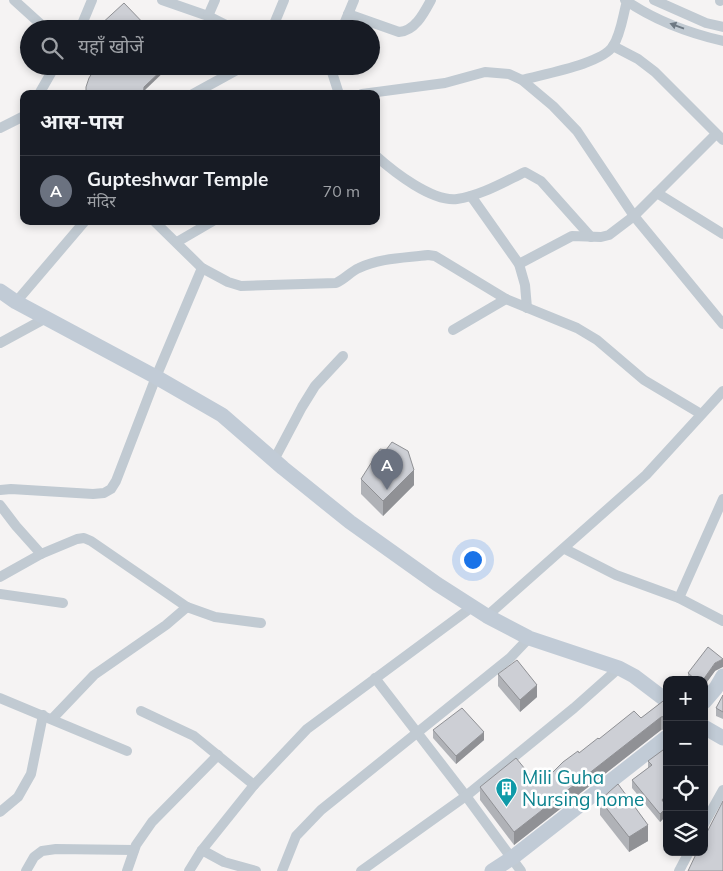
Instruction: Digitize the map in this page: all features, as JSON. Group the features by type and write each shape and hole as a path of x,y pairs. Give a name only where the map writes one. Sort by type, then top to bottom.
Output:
{"street":[{"path":"14,0 36,20"},
{"path":"84,20 92,0"},
{"path":"162,0 216,20"},
{"path":"208,16 215,0"},
{"path":"276,20 284,0"},
{"path":"346,20 354,0"},
{"path":"380,25 399,32 405,32 415,25 431,0"},
{"path":"654,0 706,23 723,27"},
{"path":"522,80 586,63 602,56 614,46 626,1 639,10 662,21 723,41"},
{"path":"348,14 365,20"},
{"path":"519,264 572,236 601,237 609,235 634,216 720,137 655,72 614,46"},
{"path":"380,92 445,83 485,72 508,74 522,80 553,106 577,131 634,216 723,324"},
{"path":"41,90 50,75"},
{"path":"200,90 228,75"},
{"path":"333,75 338,90"},
{"path":"0,128 20,118"},
{"path":"380,159 418,187 436,196 455,200 472,196 525,172 541,180 591,237"},
{"path":"657,193 723,234"},
{"path":"472,196 519,264 527,308"},
{"path":"16,302 82,225"},
{"path":"158,225 202,268 228,282 240,286 336,283 343,280 356,269 370,263 428,255 442,259 506,299 577,328 597,340 644,380 701,414"},
{"path":"177,242 206,225"},
{"path":"0,490 93,494 104,493 111,489 126,459 156,377 202,268"},
{"path":"0,291 16,302 156,377 222,415 350,522 437,584 487,616 529,638 619,668 634,676 663,698"},
{"path":"453,330 506,299"},
{"path":"0,343 46,318"},
{"path":"274,460 315,386 343,356"},
{"path":"487,616 565,549 646,475 723,391"},
{"path":"679,598 723,499"},
{"path":"0,505 16,526 42,554"},
{"path":"0,577 42,554 77,539 84,538 187,607 215,617 261,623"},
{"path":"565,549 616,575 679,598 723,621"},
{"path":"0,594 63,603"},
{"path":"189,871 202,850 254,785 307,729 472,606"},
{"path":"0,812 18,797 32,774 48,717 94,675 166,625 187,607"},
{"path":"282,871 296,836 321,810 510,658 529,638"},
{"path":"361,871 375,867 466,796 574,708 619,668"},
{"path":"708,697 723,676"},
{"path":"375,678 521,871"},
{"path":"0,698 128,751"},
{"path":"141,711 194,736 254,785"},
{"path":"708,729 723,738"},
{"path":"492,871 512,858 663,740"},
{"path":"127,871 134,850 152,822 218,755"},
{"path":"708,817 723,790"},
{"path":"26,871 34,857 42,851 56,849 134,850"},
{"path":"202,850 224,862 256,871"},
{"path":"679,871 687,856"}],"building":[{"path":"124,3 140,20 106,20"},
{"path":"91,75 157,75 144,87 144,90 86,90"},
{"path":"392,442 408,451 414,470 383,501 361,479 380,449 386,450"},
{"path":"708,647 723,659 715,663 706,676 691,676 688,673"},
{"path":"517,660 537,685 520,700 498,674"},
{"path":"723,695 723,712 716,708"},
{"path":"663,701 663,717 514,832 480,787 516,758 539,786 563,762 599,739 634,711 641,718"},
{"path":"462,708 484,732 456,756 433,730"},
{"path":"663,750 663,811 660,814 632,780 652,765 648,761"},
{"path":"618,784 648,825 629,837 600,800"},
{"path":"723,801 723,871 688,871 695,856 708,856 708,830"}],"place":[{"name":"Gupteshwar Temple","path":"387,490"},
{"name":"Mili Guha Nursing home","path":"506,807"}]}
